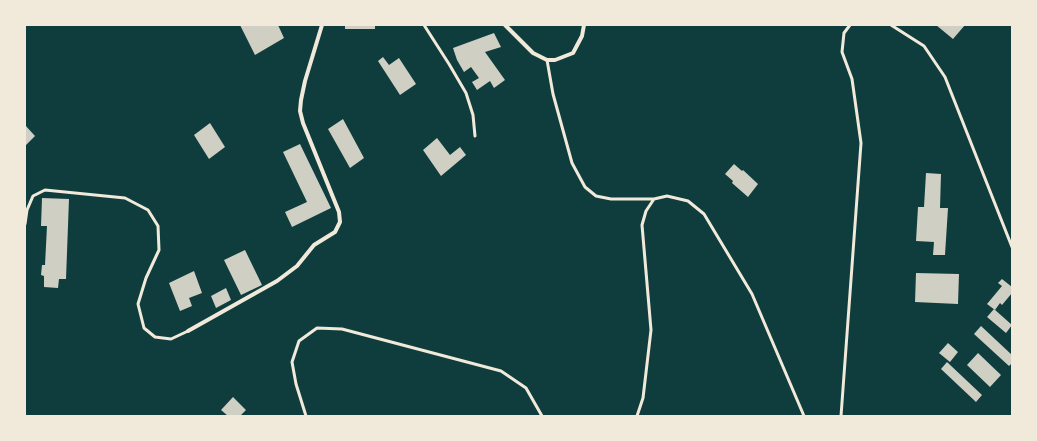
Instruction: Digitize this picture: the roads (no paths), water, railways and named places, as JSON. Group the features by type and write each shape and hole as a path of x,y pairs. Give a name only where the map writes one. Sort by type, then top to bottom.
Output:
{"street":[{"path":"188,331 277,281 297,266 314,245 335,232 340,222 339,212 302,123 300,111 305,81 322,25"},
{"path":"505,25 533,53 547,60 555,60 573,53 582,36 584,25"}],"lane":[{"path":"424,25 450,64 466,93 473,115 475,136"},
{"path":"841,416 861,143 852,79 842,52 844,33 850,25"},
{"path":"891,25 924,46 945,77 1012,247"},
{"path":"547,60 553,94 572,164 585,187 596,196 611,199 654,199 667,196 688,201 704,214 752,294 804,416"},
{"path":"25,224 27,210 33,196 45,190 124,198 148,210 158,226 159,250 146,278 138,304 144,328 155,337 171,339 188,331"},
{"path":"637,416 643,398 652,330 642,225 646,210 654,199"},
{"path":"306,416 296,384 292,362 299,340 317,328 342,329 501,371 526,388 542,416"}]}
